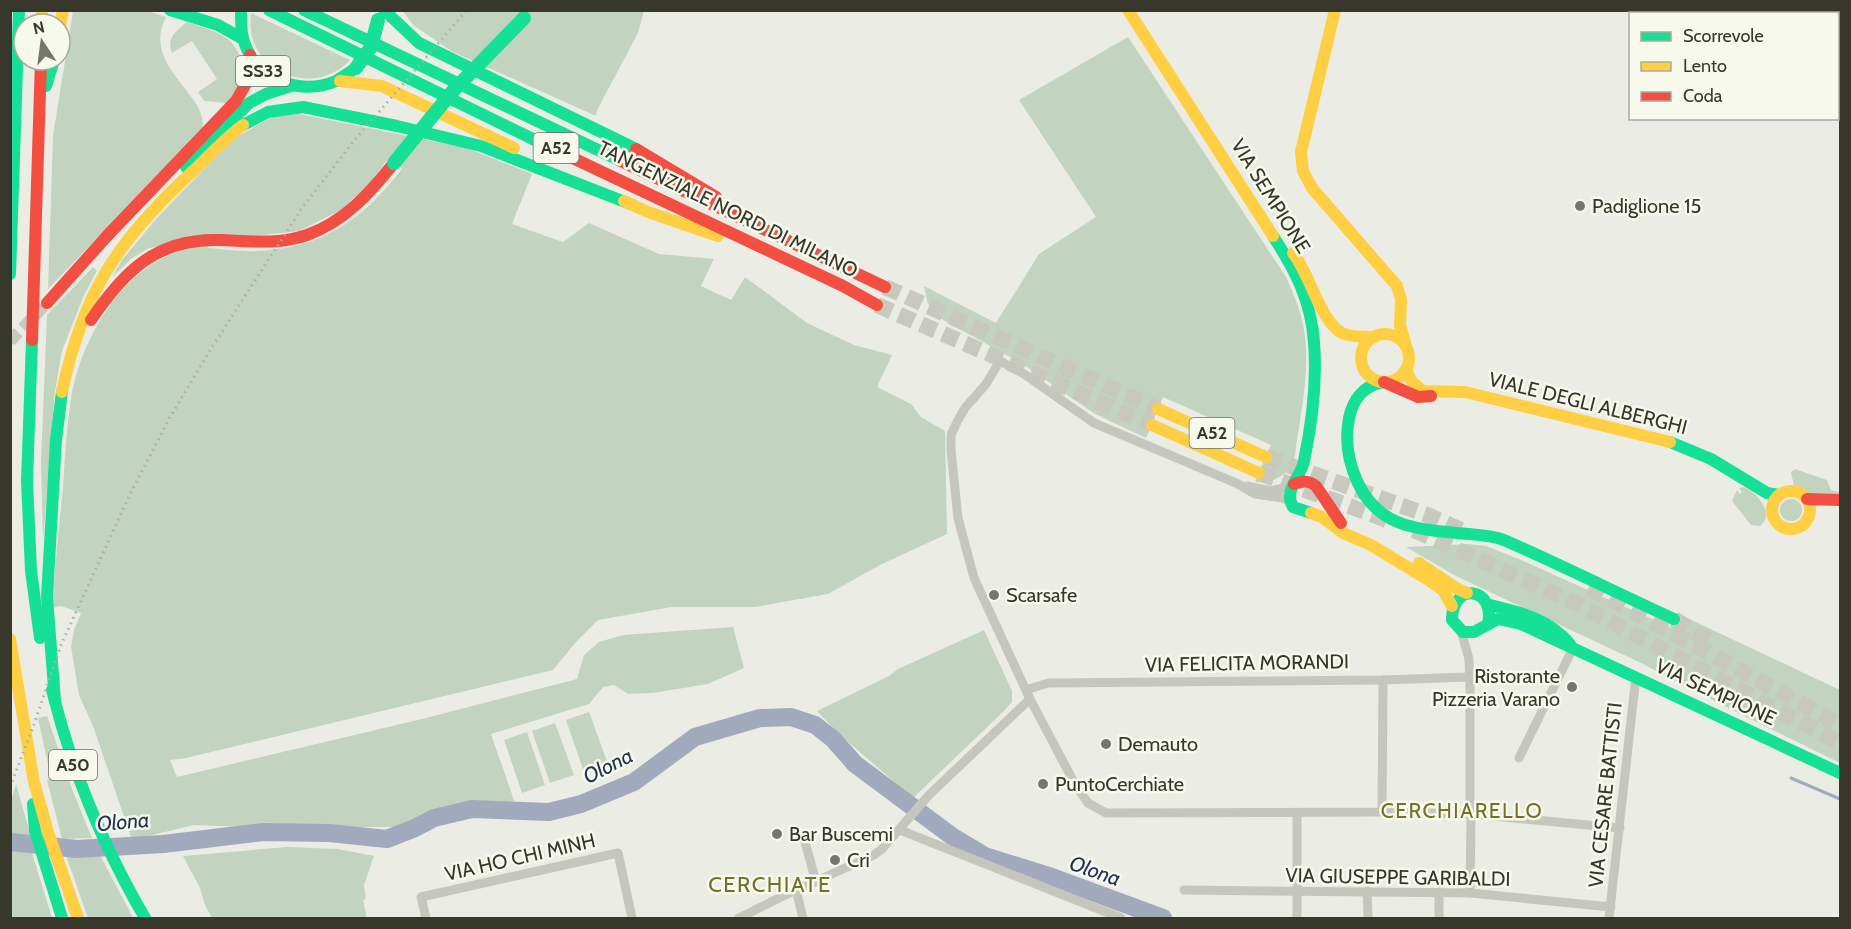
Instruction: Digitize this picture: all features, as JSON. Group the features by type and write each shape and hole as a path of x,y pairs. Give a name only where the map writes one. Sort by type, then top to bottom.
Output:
{"main road":[{"path":"10,274 19,10"},
{"name":"SS33","path":"170,10 218,25 243,39"},
{"name":"SS33","path":"241,10 243,39 250,55 267,75 291,86 311,88 340,81 356,68 367,56 375,39 380,14"},
{"name":"TANGENZIALE NORD DI MILANO","path":"269,10 470,109 843,286 877,305"},
{"name":"TANGENZIALE NORD DI MILANO","path":"304,10 885,287"},
{"path":"394,10 401,28"},
{"name":"VIA SEMPIONE","path":"1128,10 1268,226 1299,278 1308,300 1313,320 1316,358 1303,468 1289,492 1290,502"},
{"path":"1335,10 1302,152 1301,166 1312,188 1386,277 1397,286 1401,295 1400,325 1409,358 1406,370 1397,379 1373,384 1361,392 1352,407 1347,428 1347,448 1355,481 1361,494 1378,513 1394,524 1412,529 1478,534 1501,540 1674,619"},
{"path":"380,14 419,43 652,157 806,250"},
{"path":"70,354 82,332 120,280 151,255 192,240 266,242 307,235 330,225 349,213 372,191 452,92 527,14"},
{"path":"63,287 107,236 242,94 250,69 250,55"},
{"name":"A50","path":"41,72 29,417 28,531 36,612 42,651 68,749 112,860 145,918"},
{"path":"40,110 51,72"},
{"path":"340,81 382,86 409,97 633,206"},
{"path":"47,303 125,229 249,103 266,94 291,86"},
{"path":"55,701 47,609 57,422 70,354 83,317 111,265 141,222 248,121 269,111 303,107 481,146 633,206 711,233 798,274 843,286"},
{"path":"168,195 204,148"},
{"path":"1268,226 1297,256 1313,284 1323,313 1333,327 1345,334 1375,337 1392,335 1406,346"},
{"path":"1384,382 1375,380 1368,374 1361,360 1365,346 1387,326 1394,311 1395,297 1386,277"},
{"name":"VIALE DEGLI ALBERGHI","path":"1406,370 1415,385 1423,391 1465,392 1672,442 1711,459 1767,493 1779,495"},
{"name":"VIALE DEGLI ALBERGHI","path":"1384,382 1418,397 1428,397 1447,391"},
{"name":"A52","path":"1158,409 1266,457"},
{"name":"VIA SEMPIONE","path":"1309,423 1311,468 1330,512 1340,523 1376,538 1467,593"},
{"name":"A52","path":"1152,425 1259,473"},
{"path":"1293,485 1299,481 1308,481 1318,488 1317,505 1308,511 1303,511"},
{"name":"VIALE DEGLI ALBERGHI","path":"1748,481 1773,514"},
{"path":"1799,492 1809,504 1806,523 1796,529 1778,524 1773,514 1773,504 1779,495 1799,492"},
{"path":"1809,504 1840,500"},
{"path":"1290,502 1293,507 1316,513 1343,533 1371,545 1443,590 1452,606 1452,620 1461,631 1475,633 1484,629 1491,618 1490,605 1481,596 1467,593 1452,606"},
{"name":"VIA SEMPIONE","path":"1490,605 1508,609 1547,624 1563,634 1573,648"},
{"name":"VIA SEMPIONE","path":"1488,624 1504,618 1521,624 1840,773"},
{"name":"A50","path":"10,639 34,782 33,808 42,831"},
{"path":"42,831 44,862 62,918"},
{"path":"42,831 59,863 78,918"}],"street":[{"path":"1290,502 1283,498 1255,494 1236,483 1094,423 1024,374 1000,361 986,384 965,408 951,435 956,499 964,543 974,578 1028,695 1076,786 1088,803 1106,813 1471,814 1620,828"},
{"path":"1236,483 1271,491 1293,485"},
{"path":"1461,631 1469,659"},
{"path":"1470,893 1469,659 1475,633"},
{"path":"1519,758 1573,648"},
{"name":"VIA FELICITA MORANDI","path":"1028,695 1048,683 1383,680 1469,676"},
{"name":"VIA CESARE BATTISTI","path":"1610,918 1636,676"},
{"path":"1382,812 1383,680"},
{"path":"739,918 874,855 890,842 929,795 1028,695"},
{"path":"1297,813 1297,918"},
{"path":"900,830 1121,918"},
{"path":"804,838 816,882"},
{"name":"VIA HO CHI MINH","path":"426,918 422,897 618,854 632,918"},
{"path":"796,890 803,918"},
{"name":"VIA GIUSEPPE GARIBALDI","path":"1184,890 1470,893 1611,907"},
{"path":"1367,891 1368,918"},
{"path":"1439,892 1439,918"}],"green space":[{"path":"73,11 147,11 166,17 160,35 162,51 168,65 197,104 202,117 202,129 48,289 53,136 63,72 72,72"},
{"path":"403,11 644,11 638,33 597,110 596,116 453,52 413,25"},
{"path":"251,13 350,60 334,72 317,78 300,78 283,73 268,63 257,50 251,33"},
{"path":"187,22 222,35 231,42 239,54 243,68 242,82 227,103 204,101 198,92 217,79 192,41 172,53 171,39"},
{"path":"1128,37 1286,277 1298,307 1305,341 1306,374 1295,455 1285,473 1269,481 1255,482 1271,445 1163,397 1146,438 1095,414 1021,363 943,320 928,304 924,286 996,323 1039,254 1096,217 1019,100"},
{"path":"299,114 467,148 532,174 512,224 563,242 589,223 659,254 714,259 701,286 731,300 745,277 807,323 854,345 892,355 877,387 911,404 921,417 945,431 947,534 880,565 828,594 755,607 672,607 598,620 553,670 170,760 177,777 422,719 577,679 584,655 599,642 623,635 733,627 744,668 708,684 653,693 628,694 614,685 603,687 589,704 491,734 516,806 449,806 398,827 194,825 132,840 93,726 79,695 71,647 74,630 81,613 61,606 52,608 73,387 85,351 102,317 125,287 151,266 165,257 187,249 247,251 278,249 320,238 355,217 387,187 402,169 388,159 370,183 341,210 299,231 149,248 131,259 112,277 122,260 156,219 233,139 274,116"},
{"path":"93,267 97,271 84,295 62,351 55,391 43,541 41,461 47,315"},
{"path":"1795,469 1827,480 1831,490 1840,492 1840,495 1811,494 1794,486 1791,472"},
{"path":"1744,487 1763,504 1766,516 1760,526 1751,525 1732,501 1737,490 1740,494 1742,492 1739,488"},
{"path":"1791,499 1799,502 1802,510 1799,518 1791,521 1783,518 1780,510 1783,502"},
{"path":"1468,544 1486,546 1519,559 1672,628 1681,615 1840,690 1840,763 1639,662 1456,576 1406,547"},
{"path":"984,630 1012,691 1012,702 913,798 838,733 817,711 889,676 898,669"},
{"path":"589,712 608,764 584,772 566,720"},
{"path":"47,716 72,789 92,838 62,839 47,780 51,778 38,718"},
{"path":"555,723 574,775 550,783 532,731"},
{"path":"527,732 545,785 522,793 504,740"},
{"path":"16,784 31,837 11,835 10,803"},
{"path":"287,847 338,849 374,856 364,885 366,899 363,900 367,918 212,918 200,888 183,856"},
{"path":"11,849 32,853 52,918 11,918"},
{"path":"66,855 100,855 133,918 88,918"}],"waterway":[{"name":"Olona","path":"10,842 77,849 163,844 263,832 329,833 387,839 434,818 472,809 549,812 581,804 634,782 695,737 760,718 791,717 815,725 833,739 855,764 953,837 985,856 1049,876 1163,918"},
{"path":"1791,778 1840,799"}],"tunnel":[{"path":"885,287 1158,409"},
{"path":"10,341 47,303"},
{"path":"877,305 1152,425"},
{"path":"1266,457 1425,514 1466,532"},
{"path":"1259,473 1387,520"},
{"path":"1414,530 1575,603 1840,743"},
{"path":"1589,587 1840,725"},
{"path":"1674,619 1710,642"}],"railway":[{"path":"10,787 61,645 130,494 169,419 212,347 302,208 353,142 467,10"}],"traffic: fast":[{"path":"10,274 19,10"},
{"path":"170,10 218,25 243,39"},
{"path":"241,10 242,33 246,48 254,61 277,80 291,85 321,86 336,81 356,68"},
{"path":"269,10 543,144"},
{"path":"304,10 619,160"},
{"path":"384,10 419,43 636,149"},
{"path":"394,163 452,92 524,18"},
{"path":"356,68 371,47 378,20"},
{"path":"46,86 50,72"},
{"path":"186,167 249,103 266,94 291,86"},
{"path":"243,125 268,112 303,107 397,126 481,146 633,205"},
{"path":"1273,236 1301,286 1312,327 1315,371 1311,417 1304,461 1290,495 1293,507 1311,513"},
{"path":"32,340 27,481 31,571 40,638"},
{"path":"1384,382 1371,386 1360,394 1353,405 1347,434 1349,458 1357,481 1366,497 1377,509 1389,518 1418,528 1504,540 1674,619"},
{"path":"55,701 47,597 56,440 62,392"},
{"path":"1670,442 1711,459 1767,493 1779,495"},
{"path":"1488,624 1489,612 1486,602 1480,596 1466,594 1459,599 1454,607 1452,620 1463,632 1474,632 1498,619 1521,624 1840,773"},
{"path":"1490,605 1533,618 1553,628 1570,644"},
{"path":"52,690 69,750 90,807 102,836 145,918"},
{"path":"33,804 35,831 62,918"}],"traffic: slow":[{"path":"1128,10 1273,236"},
{"path":"1335,10 1301,152 1303,171 1312,188 1397,286 1401,299 1400,325 1406,346"},
{"path":"340,81 382,86 514,148"},
{"path":"62,392 81,325 107,270 143,221 243,125"},
{"path":"624,201 648,212 718,236"},
{"path":"1293,253 1321,308 1334,327 1350,336 1375,337"},
{"path":"1385,334 1402,341 1409,358 1402,375 1385,382 1368,375 1361,358 1368,341 1385,334"},
{"path":"1406,370 1412,382 1423,391 1465,392 1670,442"},
{"path":"1158,409 1266,457"},
{"path":"1152,425 1259,473"},
{"path":"1791,491 1798,492 1804,497 1809,503 1810,510 1809,517 1804,523 1798,528 1791,529 1784,528 1778,523 1773,517 1772,510 1773,503 1778,497 1784,492 1791,491"},
{"path":"1311,513 1322,517 1343,533 1371,545 1427,579 1443,590 1452,606"},
{"path":"1419,563 1467,593"},
{"path":"10,639 34,782 48,832 78,918"}],"traffic: jam":[{"path":"47,303 107,236 236,101 248,80 250,55"},
{"path":"32,340 41,72"},
{"path":"543,144 843,286 877,305"},
{"path":"636,149 716,197"},
{"path":"619,160 885,287"},
{"path":"91,320 103,302 130,273 144,261 160,252 198,241 274,241 307,235 333,222 366,196 394,163"},
{"path":"1384,382 1418,397 1431,396"},
{"path":"1294,484 1305,482 1316,486 1341,523"},
{"path":"1807,499 1840,500"}],"place":[{"name":"Padiglione 15","path":"1580,206"},
{"name":"Scarsafe","path":"994,595"},
{"name":"Ristorante Pizzeria Varano","path":"1572,687"},
{"name":"Demauto","path":"1106,744"},
{"name":"PuntoCerchiate","path":"1043,784"},
{"name":"Bar Buscemi","path":"777,834"},
{"name":"Cri","path":"835,860"}],"district":[{"name":"CERCHIARELLO","path":"1462,811"},
{"name":"CERCHIATE","path":"770,884"}]}
